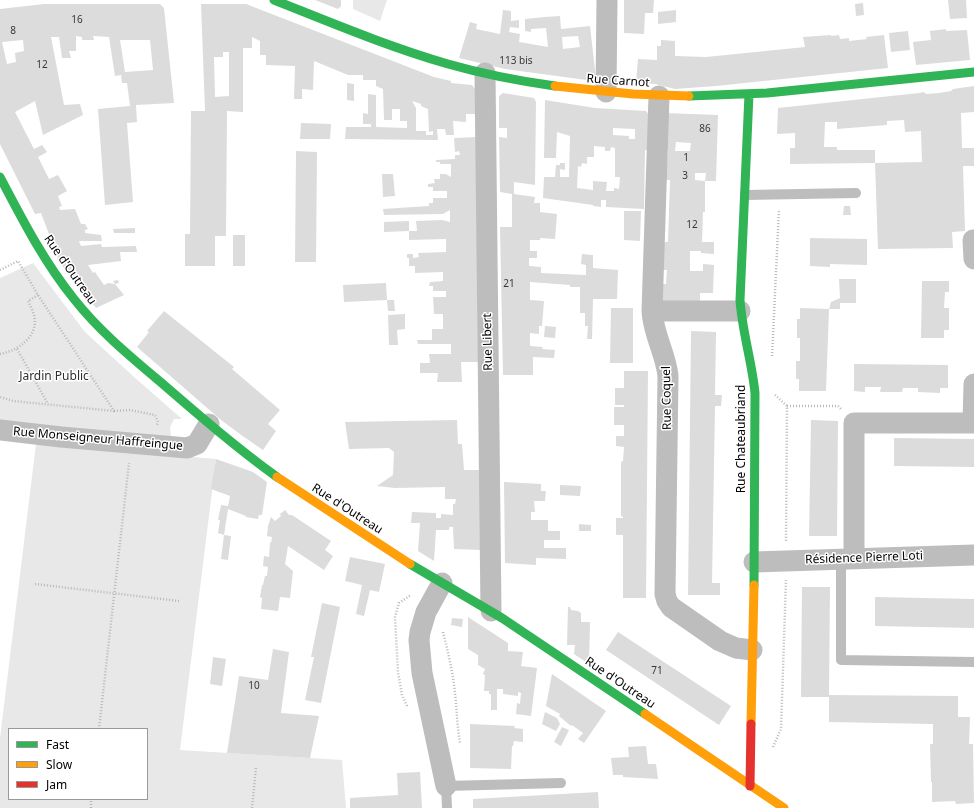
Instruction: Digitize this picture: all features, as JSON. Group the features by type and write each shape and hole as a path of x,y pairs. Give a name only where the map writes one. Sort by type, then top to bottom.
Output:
{"street":[{"name":"Rue Carnot","path":"274,0 409,52 442,62 532,83 606,92 659,96 750,94 974,72"},
{"path":"606,92 607,0"},
{"name":"Rue Libert","path":"485,73 491,611"},
{"name":"Rue Chateaubriand","path":"750,94 740,311 752,368 755,393 750,786"},
{"name":"Rue Coquel","path":"659,96 652,311 654,326 665,358 668,376 665,594 667,602 676,611 720,641 736,648 752,650"},
{"name":"Rue d'Outreau","path":"0,177 40,251 82,310 98,328 118,346 245,454 291,487 395,555 442,584 491,611 784,808"},
{"path":"652,311 740,311"},
{"path":"847,559 854,423 974,423 974,384"},
{"name":"Rue Monseigneur Haffreingue","path":"0,430 55,437 187,448 197,444 209,424"},
{"name":"Résidence Pierre Loti","path":"754,562 974,555"},
{"path":"442,584 426,612 419,640 422,673 446,786"}],"lane":[{"path":"745,196 856,193"},
{"path":"847,559 841,660 974,662"},
{"path":"447,808 446,786 561,783"}],"path":[{"path":"0,270 18,261 38,295 114,410"},
{"path":"0,354 17,349 28,339 33,330 35,321 33,311 28,301 38,295"},
{"path":"17,349 48,404"},
{"path":"0,397 13,401 114,410 130,410 155,415 158,422 156,429"},
{"path":"787,406 838,406 854,423"},
{"path":"99,728 131,443"},
{"path":"35,584 180,601"},
{"path":"442,627 455,693 456,719 461,749"},
{"path":"252,808 256,768"}],"green space":[{"path":"353,0 387,0 380,21 353,9"},
{"name":"Jardin Public","path":"33,263 85,332 182,419 174,419 170,427 171,436 175,440 0,425 0,278"},
{"path":"36,444 216,459 180,750 342,760 346,808 0,808 0,738"}],"building":[{"path":"315,0 341,0 341,6 338,9"},
{"path":"624,0 654,0 653,13 645,13 644,34 624,33"},
{"path":"948,0 966,0 967,18 950,19"},
{"path":"863,3 864,15 856,16 855,4"},
{"path":"44,4 160,4 164,8 174,103 136,105 137,122 127,123 133,202 105,205 98,109 130,106 127,83 122,83 121,75 115,76 109,37 93,36 94,40 82,40 82,37 76,36 76,51 69,51 71,58 62,58 59,37 51,37 64,105 80,104 83,115 43,135 35,101 15,112 34,149 42,145 47,152 38,157 49,179 58,175 67,191 58,196 62,206 59,207 60,210 75,209 81,224 85,224 88,229 85,230 85,233 101,235 102,241 79,241 81,246 101,244 102,247 136,246 137,252 120,252 121,261 88,265 104,285 108,283 115,284 124,295 96,308 57,259 58,258 41,213 35,214 0,144 0,9","holes":["23,40 24,51 15,53 16,62 7,64 2,42","120,40 150,40 153,70 125,72"]},
{"path":"201,4 246,4 434,77 451,81 451,83 472,85 476,90 476,114 466,114 466,122 453,121 454,135 446,135 445,129 437,129 438,140 345,139 346,127 371,127 371,124 363,124 363,113 368,114 368,94 376,95 376,127 407,128 407,121 400,121 400,109 392,109 392,120 384,120 383,89 376,86 376,80 363,80 363,75 348,75 314,61 313,90 302,89 302,99 294,99 295,66 266,65 266,55 260,55 260,41 252,37 252,48 243,48 243,112 227,111 226,236 215,236 215,266 185,266 185,234 190,234 191,111 205,111","holes":["223,52 229,52 229,96 215,97 214,57 223,57","412,101 421,104 421,106 428,109 429,132 433,131 433,135 426,135 426,131 416,131 416,108"]},
{"path":"503,10 511,11 511,21 519,20 519,28 510,27 509,32 520,34 519,42 548,47 546,28 531,29 531,32 525,31 525,19 560,16 561,29 590,26 596,79 594,81 505,69 459,58 470,22 477,24 476,29 500,34","holes":["578,36 580,47 563,49 562,37"]},
{"path":"676,10 676,22 658,24 658,12"},
{"path":"946,29 946,31 967,30 970,60 916,65 913,42 931,40 930,31"},
{"path":"908,31 910,50 891,52 889,33"},
{"path":"839,35 840,39 849,38 849,41 884,35 888,68 675,89 655,84 636,82 638,59 657,60 657,46 661,46 661,40 675,41 675,56 706,57 805,47 803,37"},
{"path":"347,83 354,84 354,101 347,100"},
{"path":"974,86 974,112 961,113 962,148 974,148 974,166 963,166 965,231 952,232 953,248 878,249 875,163 790,164 790,148 795,148 795,133 777,134 778,108 924,92 926,94 939,93","holes":["904,120 905,132 921,131 922,162 875,163 875,150 837,150 837,147 824,147 825,122 837,122 837,129 887,125 887,121"]},
{"path":"503,93 534,98 536,102 535,185 514,182 514,194 535,197 534,203 540,203 540,212 557,214 555,239 540,238 540,240 530,240 530,251 537,251 537,258 529,258 529,266 541,267 541,273 586,275 586,265 581,264 582,254 593,255 593,268 618,270 617,299 593,299 592,339 587,339 588,326 585,326 585,313 580,313 580,287 530,282 530,300 544,301 542,326 539,326 539,334 530,333 530,346 555,350 554,358 533,357 533,375 503,375 500,227 512,227 512,194 500,192 499,137 507,138 507,128 499,128 499,96"},
{"path":"545,100 595,108 646,111 649,115 648,150 645,150 644,209 606,207 606,200 601,200 601,207 543,198 544,177 555,177 556,165 565,163 565,170 560,169 560,177 569,177 570,136 557,132 556,158 544,158","holes":["613,128 635,129 635,139 629,139 629,136 613,135","594,146 605,147 605,151 610,151 611,147 615,148 615,177 620,177 619,189 614,188 614,191 606,191 607,182 593,181 593,190 577,188 578,166 581,167 582,163 587,164 587,157 594,157"]},
{"path":"664,113 718,115 716,181 705,181 705,212 703,212 702,242 714,242 714,254 701,253 701,251 690,251 690,271 703,271 703,264 714,265 713,293 700,293 700,302 662,301 663,284 666,284 667,270 663,270 664,242 668,242 670,180 666,180 668,150 663,151","holes":["676,142 691,143 690,151 675,151","695,173 706,173 705,181 695,180"]},
{"path":"301,123 331,124 330,139 300,139"},
{"path":"476,137 478,362 461,362 462,382 437,382 438,373 420,373 420,363 430,363 429,354 451,354 451,344 418,344 417,340 432,340 432,329 443,329 443,314 434,314 433,297 446,297 446,291 433,291 433,286 429,286 430,282 443,281 443,272 415,273 415,266 409,266 409,258 407,258 407,254 413,254 413,258 419,257 418,253 446,252 446,239 409,240 409,231 417,231 416,221 442,220 450,222 450,210 443,214 384,215 383,209 429,206 429,203 433,203 433,198 447,198 447,191 433,191 433,187 428,187 428,184 435,183 434,179 440,179 440,174 446,174 451,177 451,164 440,164 440,162 436,162 436,160 455,159 455,155 460,155 459,151 455,152 454,138"},
{"path":"296,151 317,152 316,262 295,262"},
{"path":"382,174 393,174 395,196 383,197"},
{"path":"844,206 850,206 851,215 843,215"},
{"path":"624,211 641,211 640,241 624,240"},
{"path":"409,221 409,231 384,232 384,222"},
{"path":"135,228 135,233 114,233 113,229"},
{"path":"233,235 245,235 245,266 233,266"},
{"path":"810,238 867,239 867,265 830,264 830,267 810,266"},
{"path":"839,279 856,279 856,303 840,303 840,309 829,309 831,302 840,298"},
{"path":"118,280 119,283 115,284 113,281"},
{"path":"922,281 949,281 949,292 945,292 944,308 949,308 949,330 944,330 944,338 921,338"},
{"path":"386,283 387,300 344,302 343,285"},
{"path":"387,300 394,300 395,311 388,311"},
{"path":"611,308 633,308 633,363 610,363"},
{"path":"800,308 829,309 826,391 799,391 799,379 796,379 796,361 800,361 800,338 797,338 797,319 800,319"},
{"path":"164,311 234,367 232,369 280,410 268,424 276,431 263,450 221,420 137,347 149,332 147,331"},
{"path":"405,314 405,329 397,330 398,345 389,345 388,315"},
{"path":"545,326 556,327 555,338 544,337"},
{"path":"691,331 716,332 715,395 722,395 721,406 715,406 712,583 720,583 720,595 688,595"},
{"path":"854,364 948,365 948,388 940,388 940,393 918,392 918,388 903,388 902,392 880,392 881,387 865,387 865,392 854,391"},
{"path":"624,371 648,371 646,598 623,598 623,535 616,535 616,518 623,518 621,516 621,462 623,461 624,447 616,446 616,436 624,436 624,425 614,425 614,407 624,407 624,405 615,405 615,388 624,388"},
{"path":"457,420 458,444 462,444 464,470 480,470 481,550 454,549 453,527 449,527 449,530 436,530 434,561 418,551 420,523 411,523 412,512 436,513 436,518 441,518 441,514 453,515 453,504 455,504 456,499 445,499 445,487 395,488 377,486 393,475 394,452 389,448 349,449 345,422"},
{"path":"811,420 838,421 837,536 809,536"},
{"path":"894,438 974,439 974,467 894,466"},
{"path":"216,459 253,472 267,482 262,515 259,515 258,519 246,517 228,509 224,535 218,533 220,520 218,520 221,505 228,506 230,496 211,489"},
{"path":"504,482 541,484 541,491 546,491 545,501 534,501 535,512 531,512 531,520 548,520 548,531 560,531 560,540 544,540 544,548 566,548 566,559 536,558 536,565 505,563"},
{"path":"560,485 581,486 580,496 560,495"},
{"path":"285,510 289,515 292,515 331,541 325,550 333,556 324,570 288,546 285,564 293,571 290,598 280,597 278,611 261,609 262,598 260,597 262,585 265,576 267,576 268,567 263,566 264,556 269,557 270,542 271,543 272,537 267,536 268,526 271,517 275,521"},
{"path":"579,524 591,525 591,531 579,531"},
{"path":"224,535 231,536 228,560 221,559"},
{"path":"350,557 385,564 379,592 370,590 364,616 356,614 362,585 345,581"},
{"path":"802,587 830,587 829,695 958,696 958,717 970,717 969,744 973,744 974,803 956,804 955,801 932,802 930,744 933,744 933,724 829,722 829,697 801,697"},
{"path":"875,597 974,599 974,628 875,626"},
{"path":"322,603 340,607 321,703 305,700 314,657 311,657"},
{"path":"568,607 570,607 571,610 581,613 581,622 590,622 589,664 574,654 575,645 567,645"},
{"path":"468,617 508,643 508,651 523,652 521,666 537,668 531,716 516,714 517,703 520,704 521,693 518,692 518,696 503,694 503,689 497,689 497,710 491,710 491,694 489,694 489,691 484,691 485,675 483,674 485,669 478,665 478,655 468,649"},
{"path":"452,618 463,619 462,627 451,625"},
{"path":"618,632 731,706 719,725 606,650"},
{"path":"273,649 289,652 281,713 319,716 310,758 227,753 239,676 268,680"},
{"path":"213,657 226,659 222,686 210,684"},
{"path":"552,674 606,711 584,743 578,739 583,733 572,725 571,726 559,716 560,714 546,706"},
{"path":"545,712 557,718 560,724 556,731 542,724"},
{"path":"470,724 515,726 514,728 523,729 523,742 514,741 512,746 511,769 470,768"},
{"path":"562,727 569,730 561,746 554,742"},
{"path":"646,746 648,764 656,764 658,779 613,775 611,758 629,757 628,747"},
{"path":"420,772 422,808 350,808 350,798 398,795 397,773"},
{"path":"598,792 599,808 473,808 473,799"}],"traffic: fast":[{"path":"274,0 404,50 461,68 555,86"},
{"path":"689,96 767,93 974,72"},
{"path":"749,94 740,300 755,393 754,585"},
{"path":"0,177 34,240 63,285 105,334 206,421 277,477"},
{"path":"410,564 502,618 645,714"}],"traffic: slow":[{"path":"555,86 633,94 689,96"},
{"path":"277,477 410,564"},
{"path":"751,724 754,585"},
{"path":"645,714 784,808"}],"traffic: jam":[{"path":"750,786 751,724"}]}
